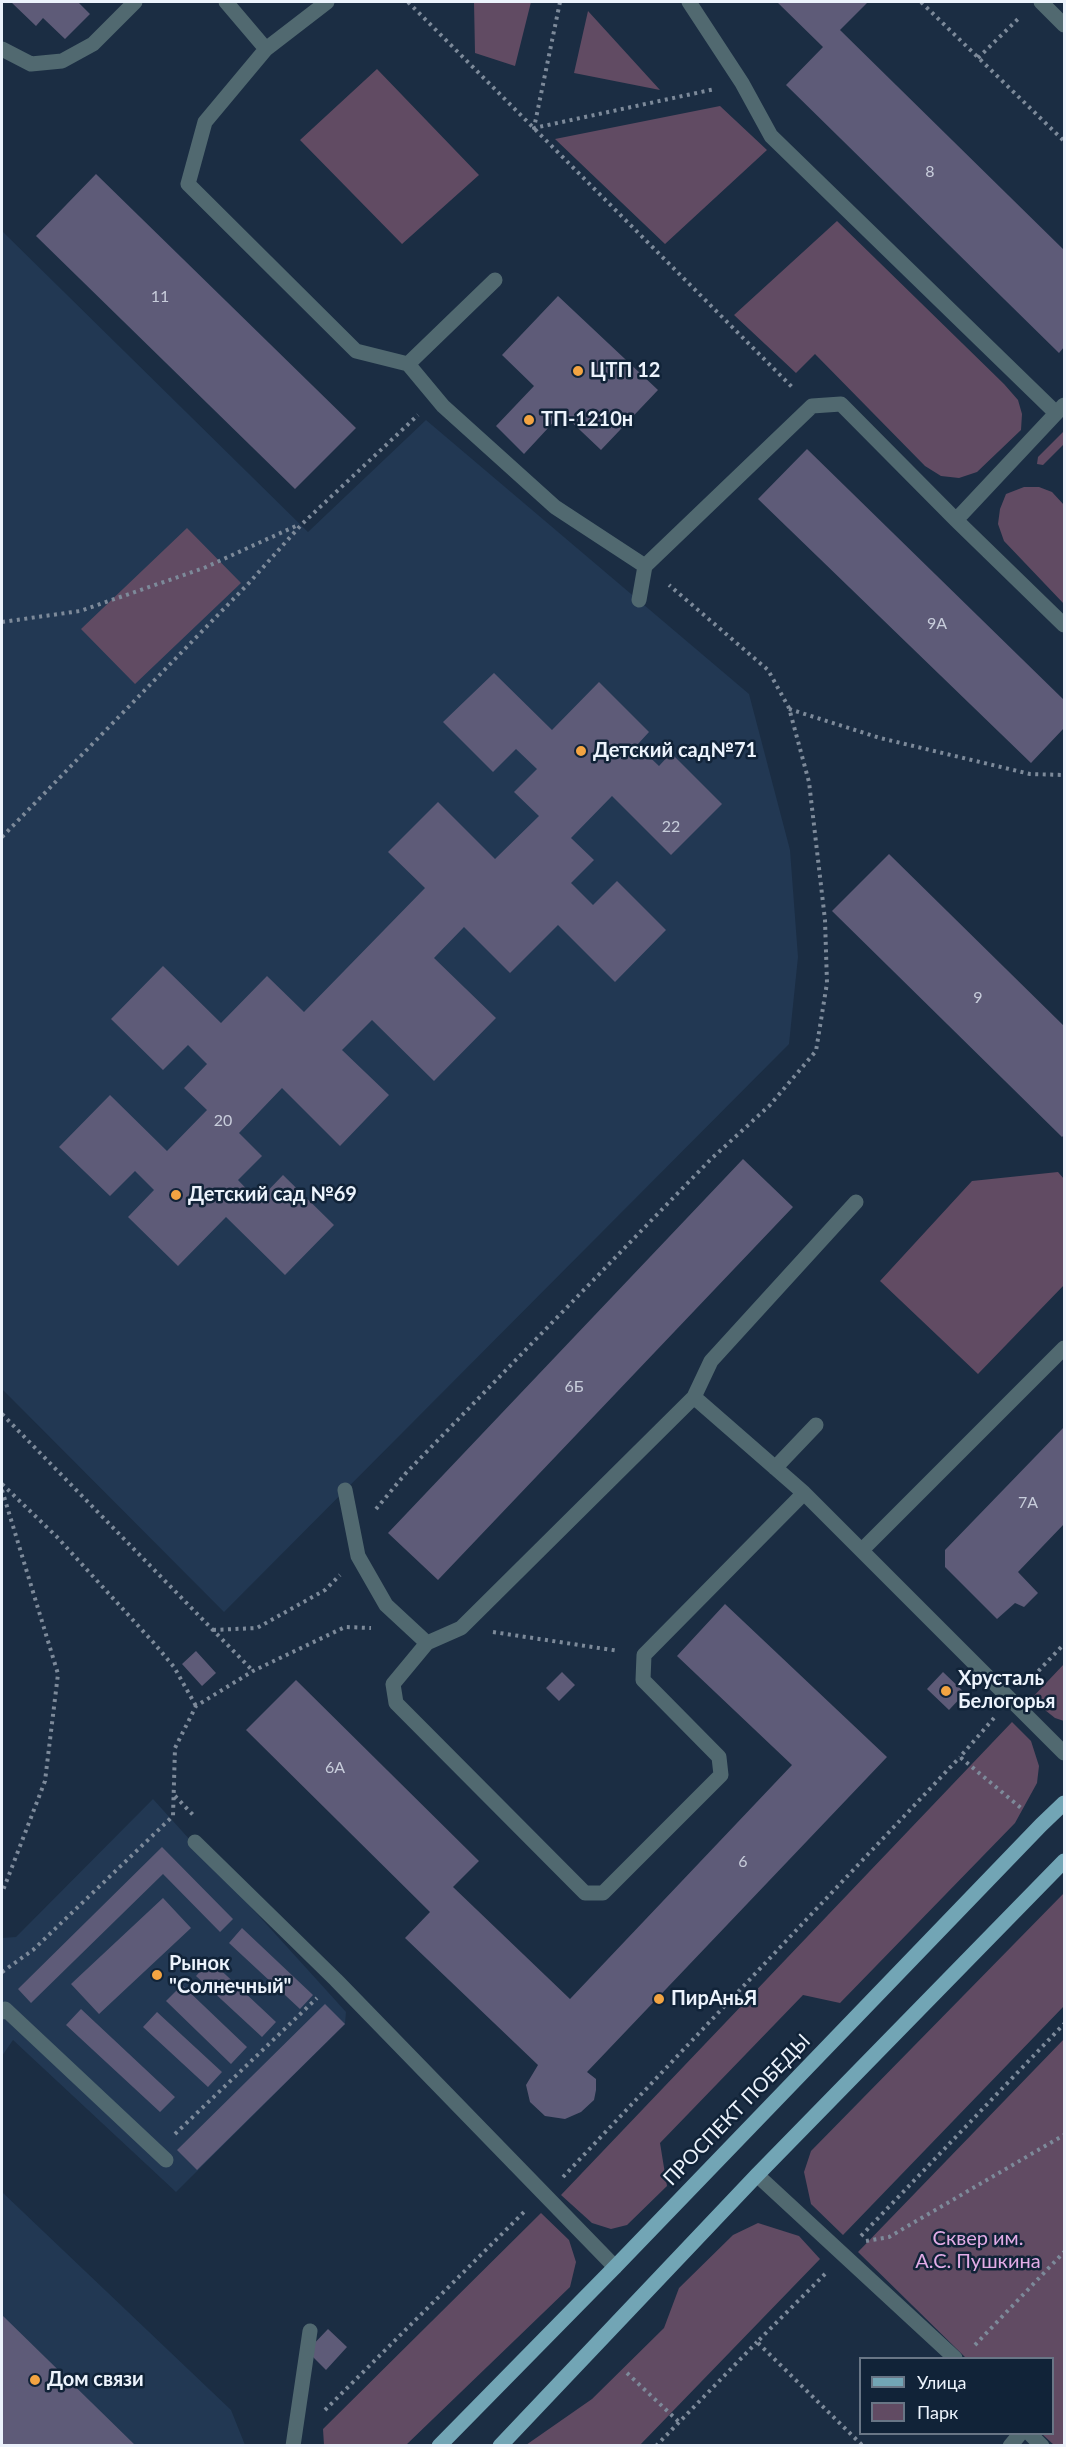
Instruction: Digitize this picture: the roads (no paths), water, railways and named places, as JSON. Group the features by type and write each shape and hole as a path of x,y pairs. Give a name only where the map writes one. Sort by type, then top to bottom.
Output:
{"main road":[{"name":"ПРОСПЕКТ ПОБЕДЫ","path":"439,2445 615,2267 1041,1825 1065,1803"},
{"path":"500,2445 757,2175 1065,1862"}],"street":[{"path":"2,49 31,64 62,61 93,44 135,2"},
{"path":"226,2 266,49"},
{"path":"327,2 266,49 205,122 188,184 356,351 408,364 443,406 555,507 645,566"},
{"path":"689,2 742,84 771,136 1060,409 956,520"},
{"path":"1041,2 1065,25"},
{"path":"408,364 495,280"},
{"path":"639,600 645,566 812,406 841,404 956,520 1065,625"},
{"path":"804,1492 644,1655 643,1680 719,1757 721,1775 603,1893 585,1893 396,1703 393,1684 427,1643 461,1628 694,1397 711,1361 856,1202"},
{"path":"862,1550 1065,1348"},
{"path":"694,1397 804,1492 1065,1753"},
{"path":"775,1468 816,1425"},
{"path":"345,1490 358,1556 386,1605 427,1643"},
{"path":"195,1842 336,1980 615,2267"},
{"path":"3,2010 162,2156"},
{"path":"757,2175 848,2249 954,2357"},
{"path":"293,2443 310,2331"}],"place":[{"name":"ЦТП 12","path":"578,371"},
{"name":"ТП-1210н","path":"529,420"},
{"name":"Детский сад№71","path":"581,751"},
{"name":"Детский сад №69","path":"176,1195"},
{"name":"Хрусталь Белогорья","path":"946,1691"},
{"name":"Рынок \"Солнечный\"","path":"157,1975"},
{"name":"ПирАньЯ","path":"659,1999"},
{"name":"Дом связи","path":"35,2380"}],"park label":[{"name":"Сквер им. А.С. Пушкина","path":"978,2250"}]}
